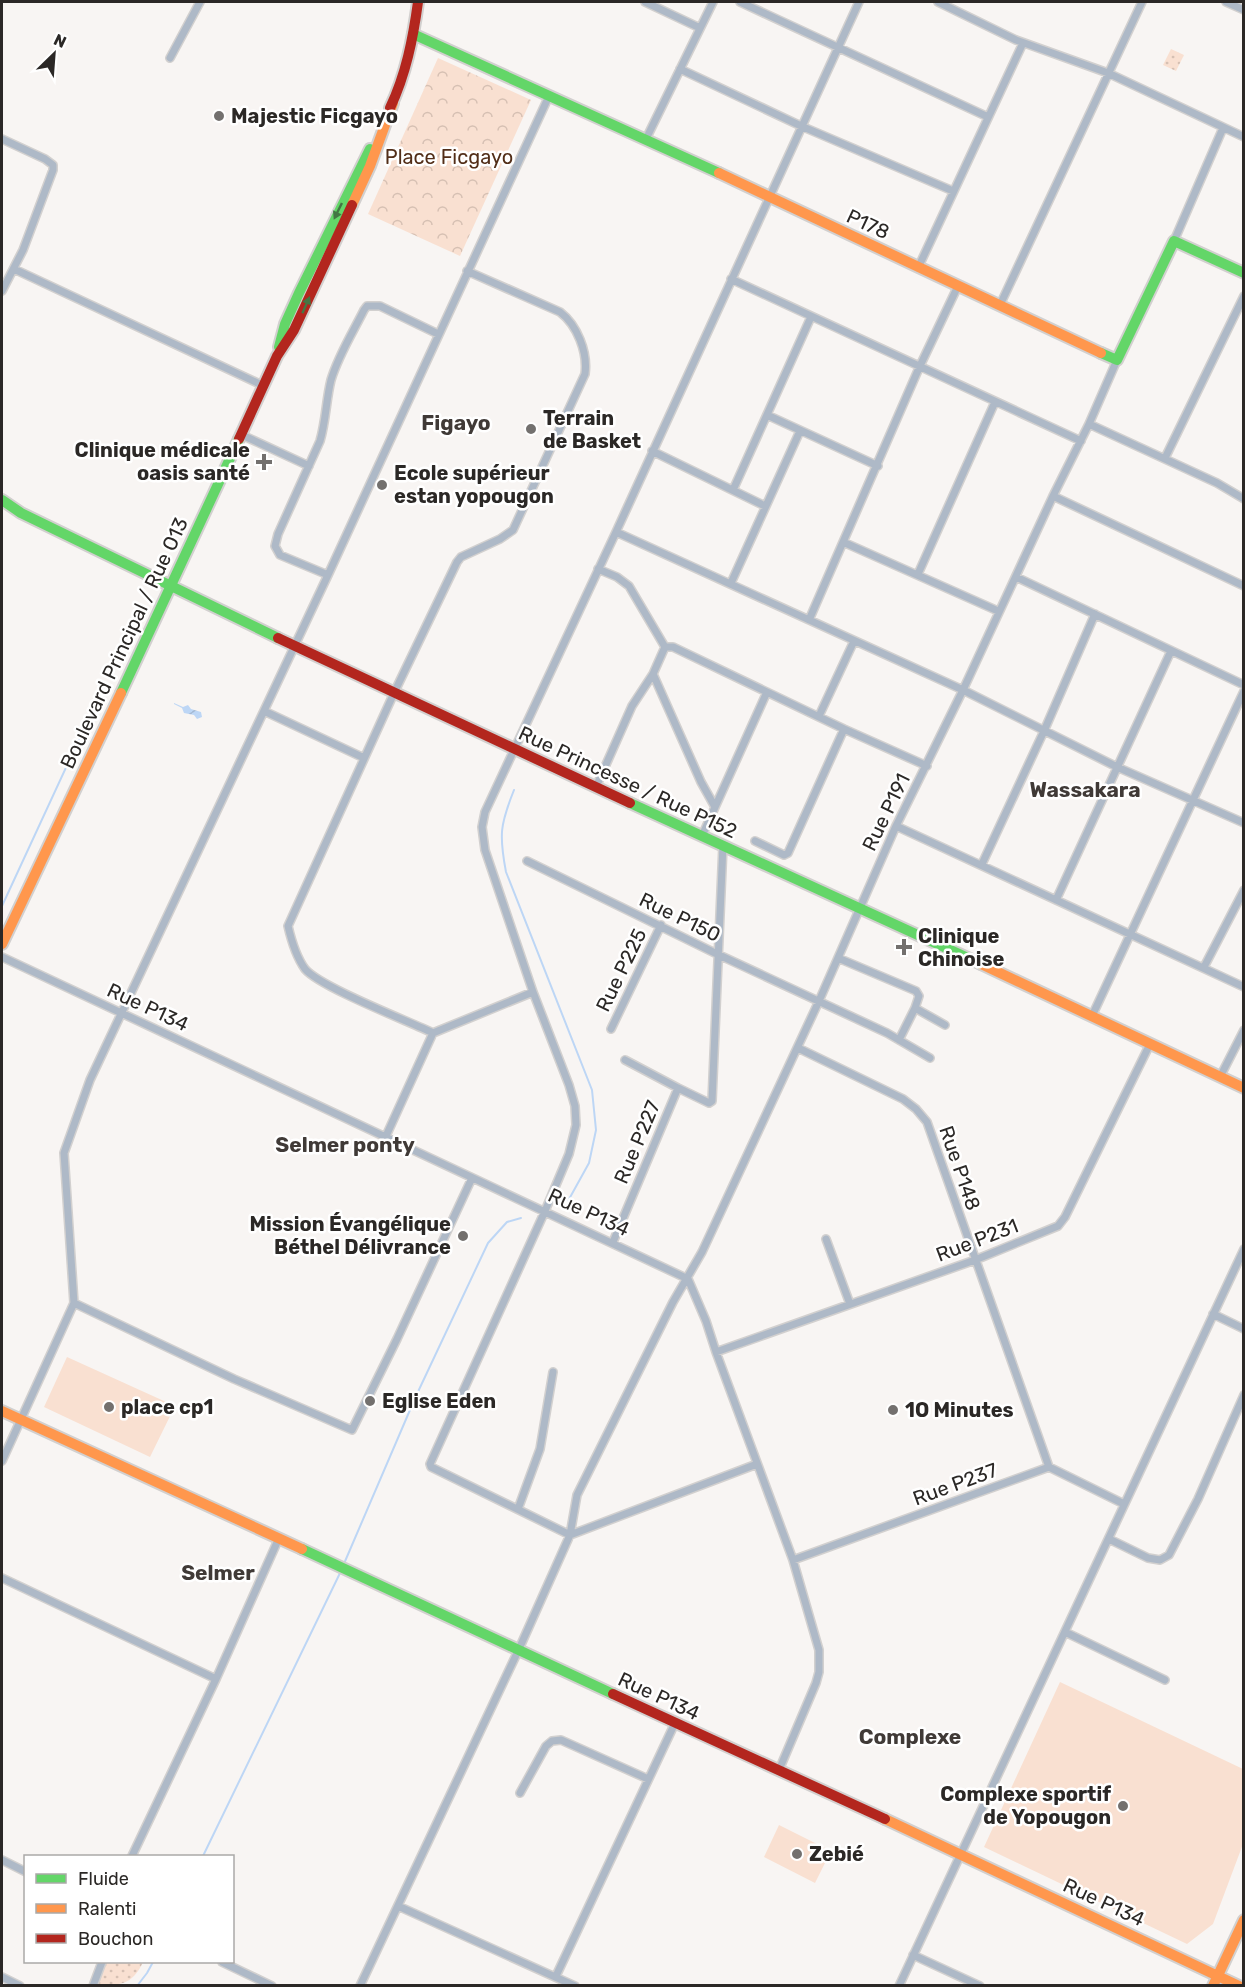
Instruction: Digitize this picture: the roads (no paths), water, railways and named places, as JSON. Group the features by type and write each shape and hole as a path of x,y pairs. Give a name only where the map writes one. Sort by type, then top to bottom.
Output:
{"street":[{"path":"170,58 200,2"},
{"name":"Boulevard Principal / Rue O13","path":"2,944 242,435 277,356 285,324 299,292 393,103 405,70 418,2"},
{"path":"645,2 700,28"},
{"path":"646,139 713,2"},
{"path":"740,2 988,117"},
{"path":"757,1464 570,1534 431,1467 430,1464 545,1211 569,1154 576,1125 575,1106 533,992 482,839 485,812 859,2"},
{"path":"938,2 1023,43 1108,74 1244,137"},
{"path":"1000,304 1142,2"},
{"path":"1226,2 1244,10"},
{"name":"P178","path":"413,34 646,139 1117,360"},
{"path":"918,268 1023,43"},
{"path":"680,69 801,126 953,191"},
{"path":"2,1461 74,1303 64,1152 90,1080 328,575 549,96"},
{"path":"1117,360 1174,241 1223,128"},
{"path":"2,139 53,165 14,269 2,291"},
{"path":"1174,241 1244,273"},
{"path":"14,269 264,386"},
{"path":"433,1033 330,986 310,973 303,964 288,926 394,693 461,557 500,539 513,530 585,374 585,357 569,319 560,312 467,271"},
{"path":"731,279 1081,441"},
{"path":"809,620 919,368 958,285"},
{"path":"1165,458 1244,296"},
{"path":"328,575 280,555 275,546 325,425 332,375 368,306 380,306 438,334"},
{"path":"734,490 811,317"},
{"name":"Rue P191","path":"360,1986 519,1649 570,1534 577,1495 673,1302 702,1252 798,1048 896,826 927,766 1117,360"},
{"path":"918,574 995,402"},
{"path":"767,415 878,466"},
{"path":"1089,424 1217,483 1244,499"},
{"path":"731,583 800,431"},
{"path":"242,435 309,466"},
{"path":"652,451 765,506"},
{"path":"1053,496 1244,586"},
{"name":"Rue Princesse / Rue P152","path":"2,500 21,513 294,646 1244,1088"},
{"path":"616,531 963,690 1117,767 1244,823"},
{"path":"843,542 998,611"},
{"path":"598,568 629,586 665,647"},
{"path":"1016,578 1244,685"},
{"path":"982,864 1095,614"},
{"path":"819,716 854,641"},
{"path":"596,787 635,700 653,674 665,647"},
{"path":"665,647 673,647 927,766"},
{"path":"1056,900 1171,651"},
{"path":"653,674 700,782 715,807"},
{"path":"1092,1016 1244,691"},
{"path":"702,836 767,692"},
{"path":"264,711 364,758"},
{"path":"755,841 784,855 788,853 844,729"},
{"path":"896,826 1244,987"},
{"path":"625,1060 678,1088 709,1102 712,1101 723,845"},
{"name":"Rue P150","path":"527,861 899,1040 930,1058"},
{"path":"1204,967 1244,890"},
{"name":"Rue P225","path":"611,1029 662,925"},
{"name":"Rue P134","path":"2,957 613,1242 687,1279"},
{"path":"838,958 916,991 919,996 915,1008 899,1040"},
{"path":"386,1137 433,1033 533,992"},
{"path":"915,1008 945,1025"},
{"path":"1220,1077 1244,1030"},
{"name":"Rue P231","path":"716,1352 975,1260 1058,1226 1150,1044"},
{"name":"Rue P148","path":"798,1048 903,1099 927,1122 1049,1467"},
{"name":"Rue P227","path":"613,1242 678,1088"},
{"path":"74,1303 234,1379 352,1430 472,1178"},
{"path":"826,1239 850,1304"},
{"path":"899,1986 1244,1249"},
{"path":"687,1279 706,1321 793,1560 819,1650 819,1672 779,1770"},
{"path":"1213,1314 1244,1329"},
{"path":"518,1509 540,1449 553,1372"},
{"path":"1109,1539 1148,1558 1160,1560 1169,1555 1198,1499 1244,1395"},
{"name":"Rue P134","path":"2,1412 962,1854 1215,1981 1239,1986"},
{"path":"1049,1467 1124,1504"},
{"name":"Rue P237","path":"793,1560 1049,1467"},
{"path":"133,1855 279,1538"},
{"path":"2,1578 216,1679"},
{"path":"1065,1632 1165,1680"},
{"path":"556,1976 675,1723"},
{"path":"519,1793 546,1746 552,1741 561,1740 648,1779"},
{"path":"2,1860 24,1871"},
{"path":"398,1906 575,1986"},
{"path":"1215,1981 1244,1920"},
{"path":"913,1955 980,1986"},
{"path":"93,1986 102,1963"},
{"path":"224,1963 273,1986"},
{"path":"2,1977 20,1986"}],"water":[{"path":"174,703 183,707 188,705 191,709 201,712 202,717 197,719 194,715 184,713 182,708"}],"waterway":[{"path":"2,906 100,694"},
{"path":"514,790 502,830 506,872 592,1090 596,1130 589,1163 568,1201"},
{"path":"343,1566 416,1396 488,1243 507,1222 521,1218"},
{"path":"203,1855 341,1571"},
{"path":"137,1986 152,1963"}],"place":[{"name":"Majestic Ficgayo","path":"219,116"},
{"name":"Terrain de Basket","path":"531,429"},
{"name":"Clinique médicale oasis santé","path":"264,462"},
{"name":"Ecole supérieur estan yopougon","path":"382,485"},
{"name":"Clinique Chinoise","path":"904,947"},
{"name":"Mission Évangélique Béthel Délivrance","path":"463,1236"},
{"name":"Eglise Eden","path":"370,1401"},
{"name":"place cp1","path":"109,1407"},
{"name":"1O Minutes","path":"893,1410"},
{"name":"Complexe sportif de Yopougon","path":"1123,1806"},
{"name":"Zebié","path":"797,1854"}],"district":[{"name":"Figayo","path":"456,422"},
{"name":"Wassakara","path":"1085,789"},
{"name":"Selmer ponty","path":"345,1144"},
{"name":"Selmer","path":"218,1572"},
{"name":"Complexe","path":"910,1736"}],"park label":[{"name":"Place Ficgayo","path":"449,157"}]}
